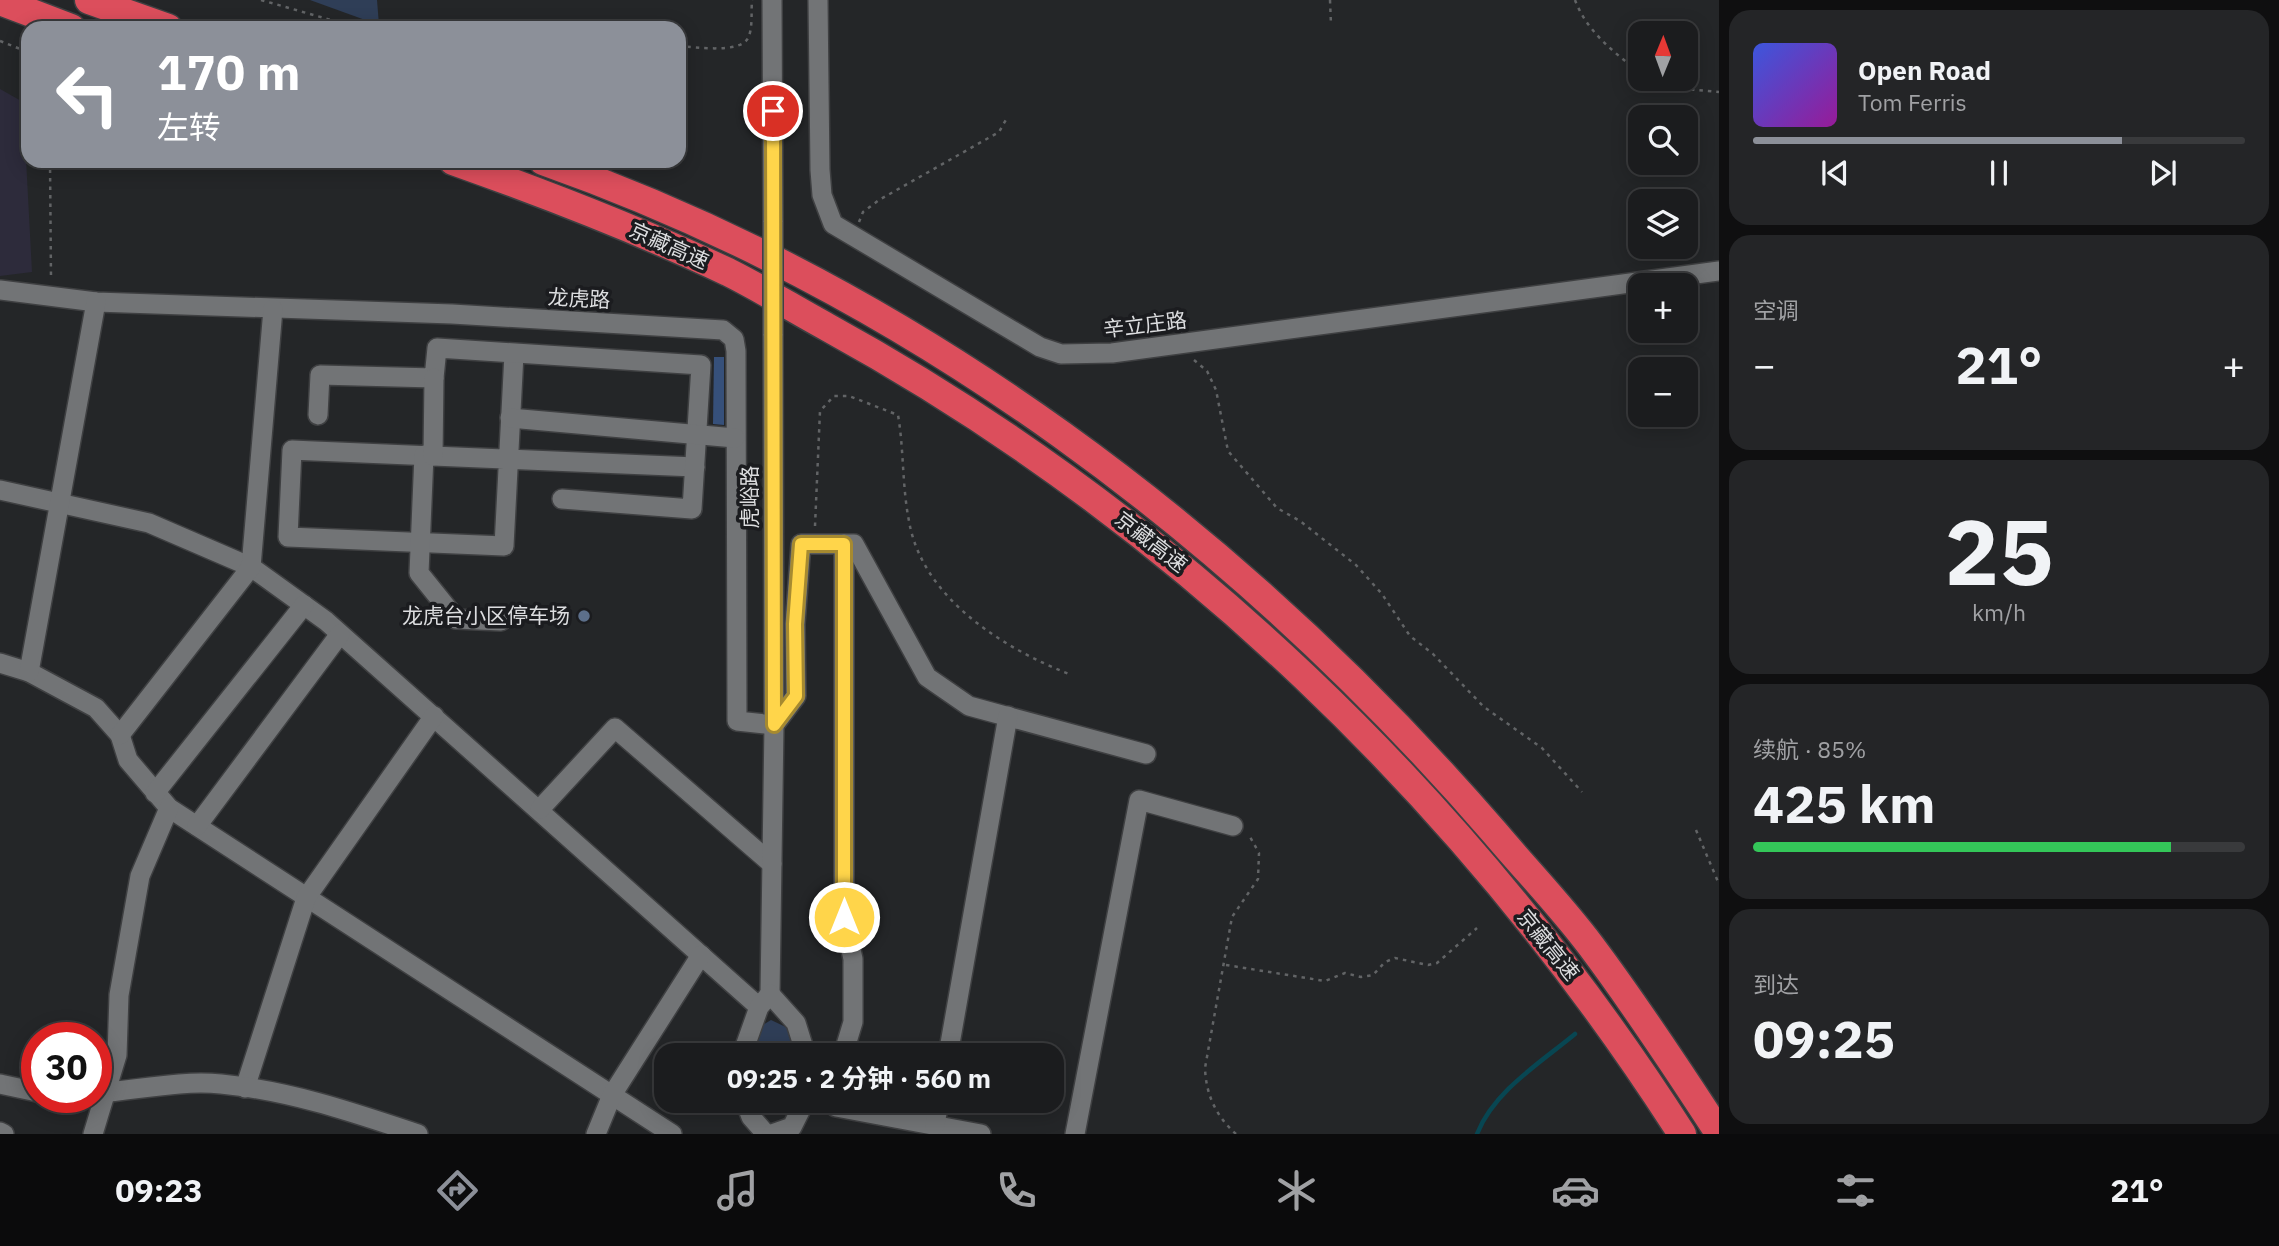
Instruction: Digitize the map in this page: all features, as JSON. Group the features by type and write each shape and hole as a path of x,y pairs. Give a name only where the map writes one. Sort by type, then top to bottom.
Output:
{"highway":[{"path":"89,0 148,21"},
{"path":"0,1 53,21"},
{"name":"京藏高速","path":"473,168 559,198 730,273 902,368 1046,461 1195,576 1318,688 1438,812 1564,961 1682,1134"},
{"name":"京藏高速","path":"560,168 737,239 917,340 1066,437 1213,551 1340,667 1469,803 1590,944 1719,1133"}],"street":[{"name":"虎峪路","path":"747,1043 764,1001 772,864 772,0"},
{"name":"辛立庄路","path":"818,0 822,195 833,224 1040,347 1061,354 1084,356 1719,271"},
{"name":"龙虎路","path":"0,290 96,302 452,314 723,330 734,339 736,351 737,721 774,725"},
{"path":"29,672 96,302"},
{"path":"120,735 251,567 273,309"},
{"path":"501,621 456,619 419,573 419,542 437,348 701,365 692,509 562,499"},
{"path":"514,354 510,418 508,459 504,546 288,537 292,450 428,456 508,459 695,467"},
{"path":"318,415 320,375 434,378"},
{"path":"510,418 735,438"},
{"path":"0,490 149,523 251,567 340,634 540,809 701,955 796,1023 802,1043"},
{"path":"774,725 796,696 795,624 801,544 854,544 927,677 969,706 1146,754"},
{"path":"844,544 844,917 853,959 853,1022 847,1043"},
{"path":"155,793 304,605"},
{"path":"197,827 340,634"},
{"path":"0,663 29,672 96,708 120,735 128,760 169,808 672,1134"},
{"path":"245,1088 306,898 434,716"},
{"path":"950,1043 1008,716"},
{"path":"540,809 615,728 772,864"},
{"path":"1075,1134 1139,800 1233,826"},
{"path":"112,1068 117,1055 119,995 140,876 169,808"},
{"path":"596,1134 612,1095 701,955"},
{"path":"0,1084 21,1089"},
{"path":"112,1091 134,1087 219,1084 316,1099 418,1134"},
{"path":"93,1134 98,1113"},
{"path":"750,1113 766,1134"},
{"path":"772,1134 792,1127 799,1113"},
{"path":"879,1113 981,1134"},
{"path":"935,1125 937,1113"}],"path":[{"path":"261,0 334,21"},
{"path":"686,46 722,49 742,45 748,38 752,0"},
{"path":"1330,0 1331,25"},
{"path":"1575,0 1584,20 1604,44 1628,63"},
{"path":"0,41 21,49"},
{"path":"1698,90 1719,92"},
{"path":"852,237 863,212 999,132 1006,118"},
{"path":"50,168 51,296"},
{"path":"1183,343 1187,355 1207,371 1216,390 1228,451 1277,508 1300,521 1356,565 1382,594 1410,636 1433,654 1484,707 1542,748 1582,792"},
{"path":"814,544 820,411 834,396 849,396 898,415 909,524 926,564 948,597 980,627 1036,661 1069,674"},
{"path":"1233,826 1248,833 1259,853 1258,879 1232,917 1226,965 1207,1049 1206,1088 1214,1108 1236,1134"},
{"path":"1696,830 1719,884"},
{"path":"1226,965 1325,981 1345,972 1360,977 1373,975 1385,962 1395,958 1428,965 1437,963 1477,928"}],"shaded area":[{"path":"310,0 377,0 379,21 368,21"},
{"path":"0,89 21,101 21,168 26,168 32,272 0,276"},
{"path":"771,1020 790,1029 795,1043 754,1043 761,1026"}],"building":[{"path":"714,357 724,357 724,425 713,424"}],"waterway":[{"path":"1477,1134 1506,1091 1575,1034"}],"place":[{"name":"龙虎台小区停车场","path":"584,616"}],"route":[{"path":"773,111 774,725 796,696 795,624 801,544 844,544 844,917"}]}
